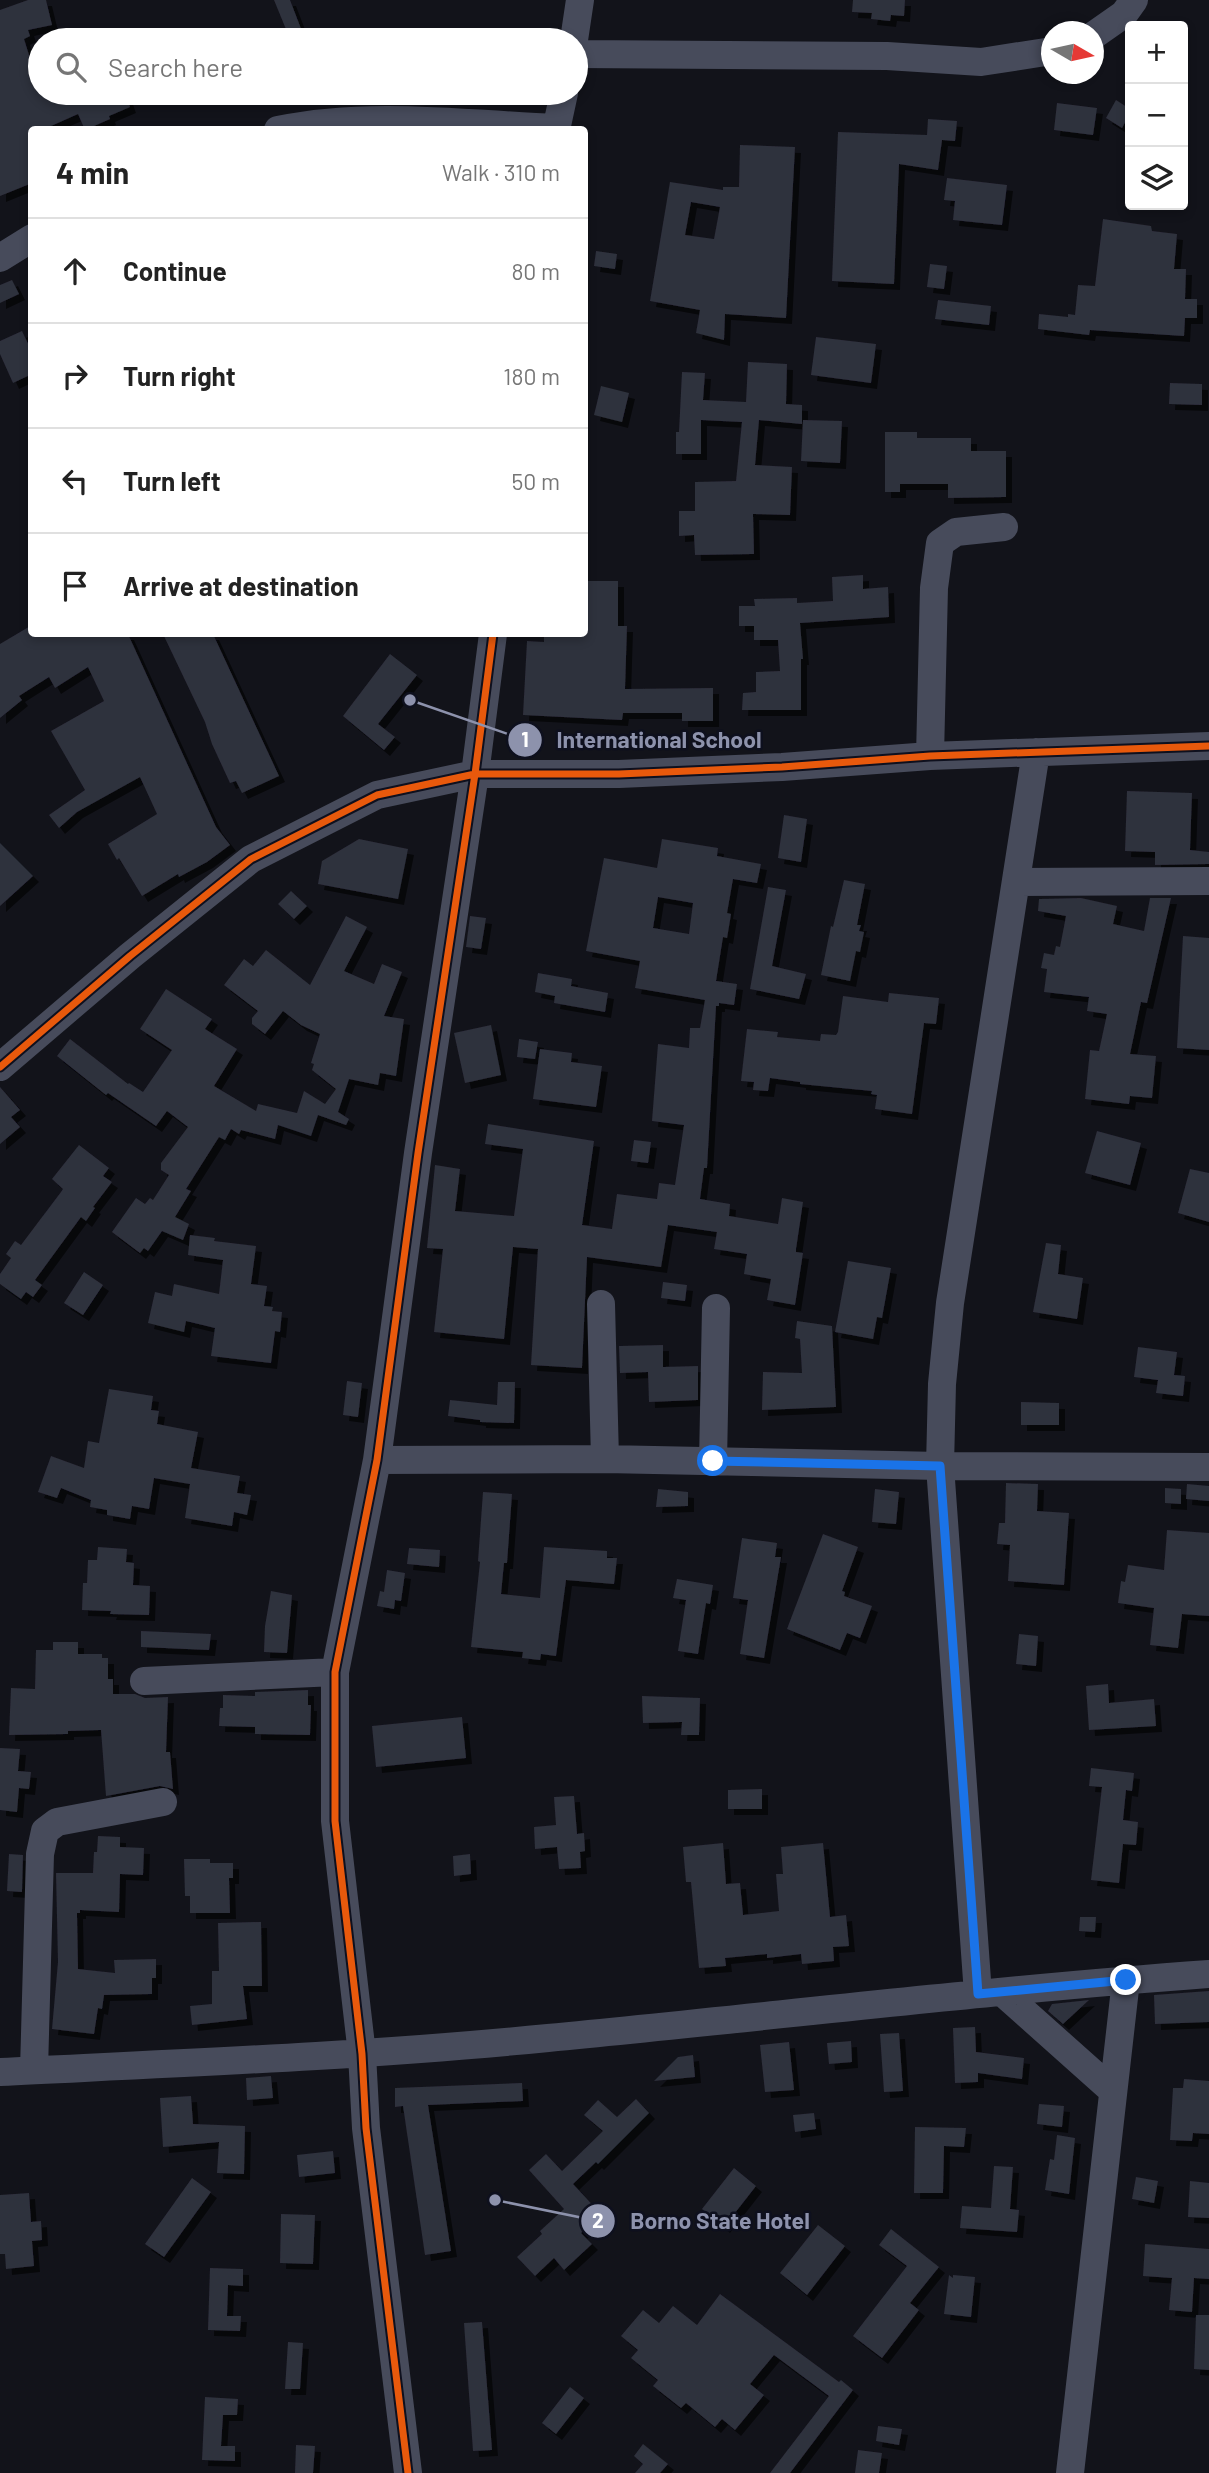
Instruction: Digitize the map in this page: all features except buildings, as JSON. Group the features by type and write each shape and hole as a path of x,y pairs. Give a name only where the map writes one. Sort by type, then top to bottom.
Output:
{"street":[{"path":"576,28 580,0"},
{"path":"1104,28 1124,14 1134,0"},
{"path":"588,54 887,56 981,62 1041,53"},
{"path":"557,126 561,105"},
{"path":"296,126 379,120 497,126"},
{"path":"0,258 28,240"},
{"path":"930,756 934,588 940,543 956,532 1004,527"},
{"path":"408,2473 366,2128 362,2053 335,1821 335,1672 377,1460 418,1153 475,774 493,637"},
{"path":"0,1067 130,956 251,859 377,795 475,774 618,774 782,767 930,756 1209,746"},
{"path":"1036,752 950,1303 942,1384 940,1466 990,1993 1113,2091"},
{"path":"1017,882 1209,881"},
{"path":"601,1304 605,1459"},
{"path":"713,1461 716,1308"},
{"path":"377,1460 605,1459 940,1466 1209,1467"},
{"path":"144,1681 335,1672"},
{"path":"34,2070 40,1854 45,1831 57,1822 163,1802"},
{"path":"0,2072 362,2053 547,2038 990,1993 1209,1974"},
{"path":"1070,2473 1126,1980"}],"cycle path":[{"path":"408,2473 366,2128 362,2054 335,1821 335,1672 377,1460 418,1153 475,774 493,637"},
{"path":"0,1067 130,956 251,859 377,795 475,774 619,774 782,767 930,756 1209,746"}],"place":[{"name":"International School","path":"410,700"},
{"name":"Borno State Hotel","path":"495,2200"}],"route":[{"path":"713,1461 940,1466 978,1994 1126,1980"}]}
